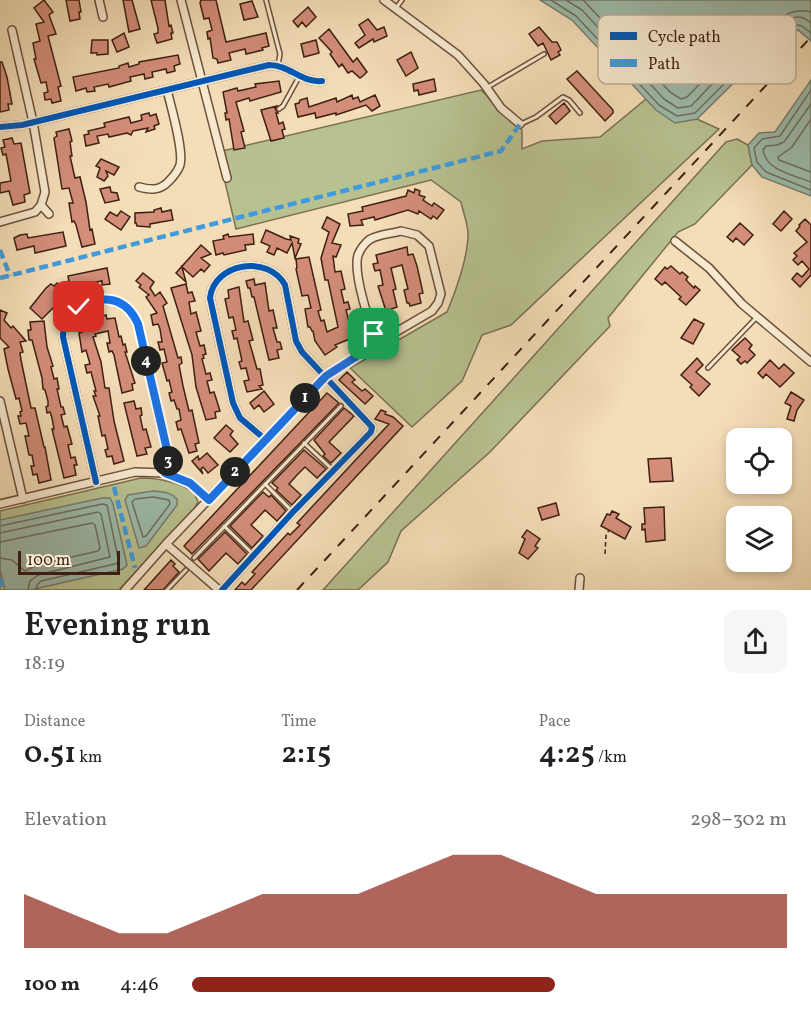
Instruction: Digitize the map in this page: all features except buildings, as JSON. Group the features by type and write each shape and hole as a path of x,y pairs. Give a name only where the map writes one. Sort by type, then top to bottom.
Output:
{"street":[{"path":"99,0 103,17"},
{"path":"181,0 227,178"},
{"path":"384,0 458,55 501,108 520,124"},
{"path":"0,222 35,212 41,205 45,192 45,181 33,122 12,30"},
{"path":"0,127 33,122 269,65 278,65 311,82 322,81"},
{"path":"139,187 161,188 170,180 180,165 180,150 167,90"},
{"path":"41,205 49,214"},
{"path":"125,590 326,376 432,311 438,303 440,288 429,246 417,235 401,231 376,237 368,241 358,254 358,276 373,333 379,342"},
{"path":"675,241 709,268 740,302 811,362"},
{"path":"166,544 220,590 371,432 372,428 364,418 302,352 296,341 285,285 281,278 266,267 258,265 222,274 213,285 210,298 233,404 240,418 266,440"},
{"path":"96,482 63,337 63,327 66,318 79,307 86,303 107,299 113,299 128,307 138,324 168,454 165,473"},
{"path":"0,401 23,499"},
{"path":"0,504 135,472 165,473 190,483 209,500"},
{"path":"579,590 580,578"}],"lane":[{"path":"266,0 280,54 278,65"},
{"path":"395,9 402,0"},
{"path":"487,88 544,54"},
{"path":"279,108 283,106 300,76"},
{"path":"520,124 536,117 563,97 569,100 580,113"},
{"path":"708,368 758,317"},
{"path":"194,558 340,406"},
{"path":"304,443 333,470"},
{"path":"265,484 293,512"},
{"path":"224,526 254,555"},
{"path":"167,590 186,570"}],"path":[{"path":"605,554 606,535 609,530"}],"green space":[{"path":"481,90 522,130 522,149 542,141 600,137 646,99 675,122 697,119 719,129 511,325 482,335 462,381 412,427 350,368 447,312 466,253 468,234 461,202 431,180 236,229 218,152"},
{"path":"737,139 748,145 752,165 695,224 678,232 608,318 610,326 490,452 401,531 388,562 358,590 323,590 726,142"},
{"path":"141,478 175,483 194,492 198,502 119,590 0,590 0,511"}],"water":[{"path":"540,0 811,0 811,41 798,30 796,31 796,15 598,15 598,48 572,20"},
{"path":"811,80 811,196 762,177 752,165 748,145 759,133 775,132"},
{"path":"632,84 732,84 697,119 675,123 656,110"},
{"path":"153,491 172,495 177,499 177,505 146,546 139,548 125,500 128,495"},
{"path":"110,498 113,504 127,565 123,569 30,590 5,590 0,569 0,520"}],"railway":[{"path":"796,53 811,37"},
{"path":"297,590 767,84"}],"marked path":[{"path":"0,278 501,151 520,124"},
{"path":"0,250 10,276"},
{"path":"114,487 135,568"},
{"path":"0,578 3,590"}],"cycle path":[{"path":"0,127 22,125 269,65 283,68 308,79 322,81"},
{"path":"222,590 293,512 371,432 372,427 302,352 296,341 285,285 277,275 255,266 243,267 231,270 221,277 214,286 210,298 233,403 240,418 266,440"},
{"path":"96,482 63,337 65,324 71,313 81,306 109,300 126,306 138,324 167,454 165,473"}],"route":[{"path":"79,307 86,303 113,299 128,307 134,314 168,454 165,473 190,483 209,500 326,376 379,342 374,334"}]}
